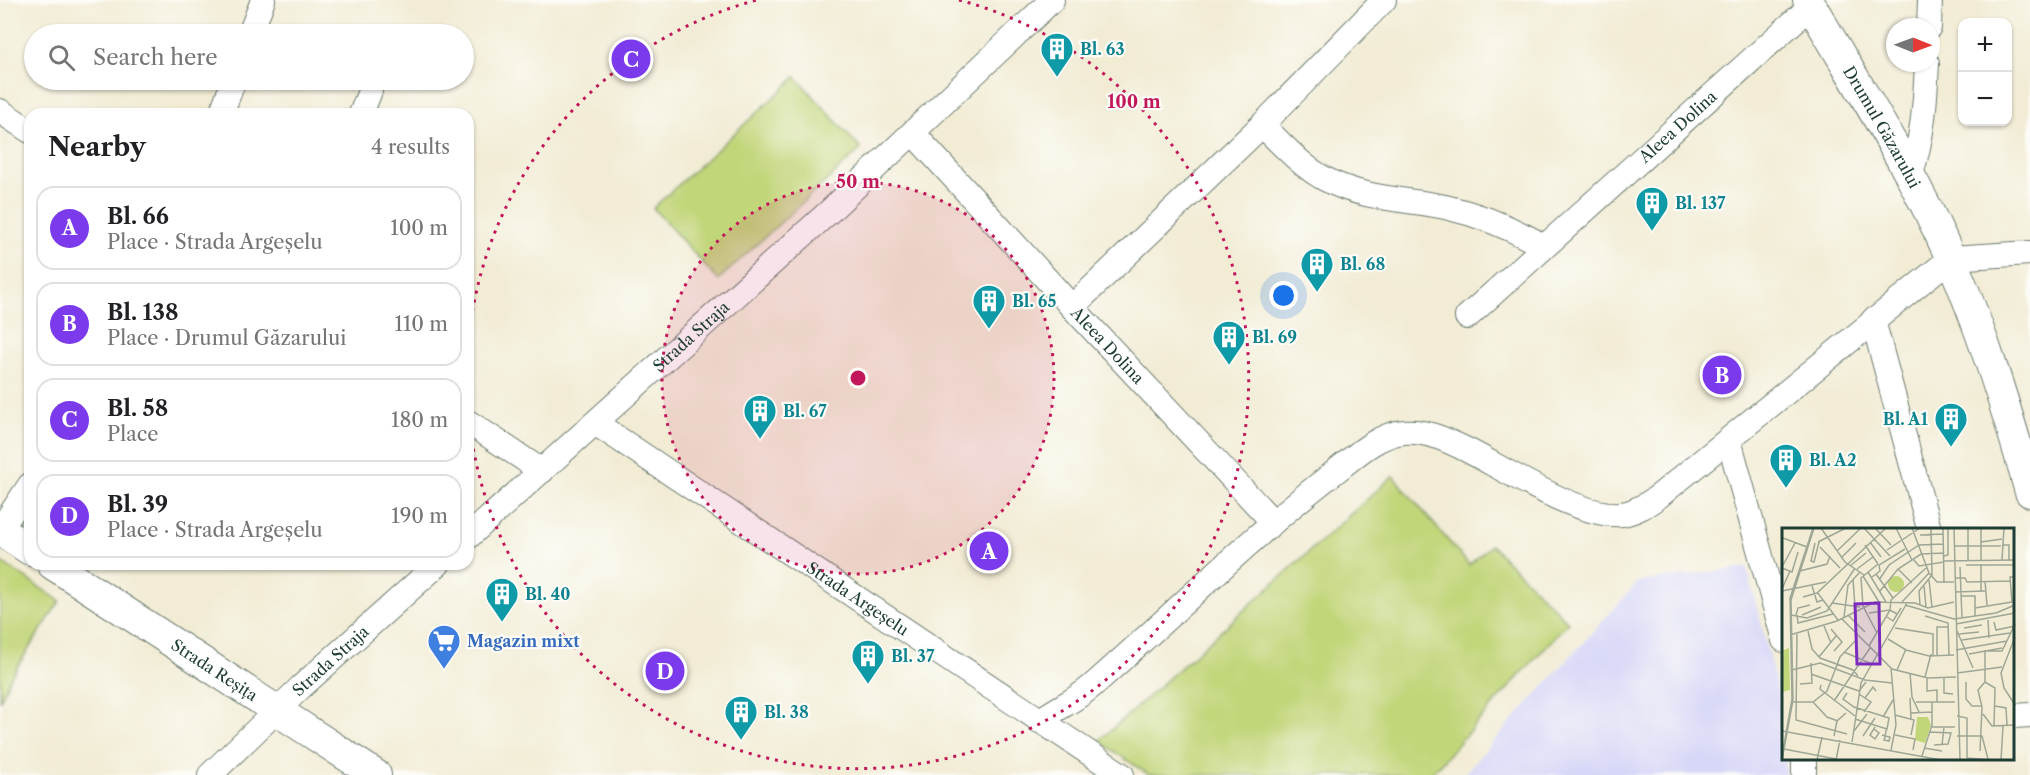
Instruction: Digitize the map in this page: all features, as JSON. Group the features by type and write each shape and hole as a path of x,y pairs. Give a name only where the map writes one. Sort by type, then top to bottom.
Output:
{"street":[{"path":"254,24 263,0"},
{"name":"Strada Straja","path":"474,532 831,210 1052,0"},
{"name":"Aleea Dolina","path":"1273,522 1072,307 1262,126 1384,0"},
{"path":"1929,18 1930,0"},
{"name":"Aleea Dolina","path":"1467,317 1810,3"},
{"name":"Drumul Găzarului","path":"1810,3 1910,177 1951,258 1989,355 2030,492"},
{"path":"1910,177 1920,147 1925,112 1927,72"},
{"path":"226,108 231,90"},
{"path":"363,108 370,91"},
{"path":"0,111 24,127"},
{"path":"1262,126 1309,170 1326,180 1377,197 1470,213 1516,231 1543,246"},
{"path":"913,133 1072,307"},
{"path":"1039,721 1091,687 1273,522 1345,464 1379,440 1398,432 1427,433 1455,444 1576,506 1606,514 1633,512 1659,496 1951,258 2030,253"},
{"path":"1873,320 1929,528"},
{"name":"Strada Argeșelu","path":"595,423 1122,775"},
{"path":"474,426 542,471"},
{"path":"1729,440 1782,633"},
{"path":"24,494 0,530 24,546"},
{"name":"Strada Reșița","path":"61,570 376,775"},
{"name":"Strada Straja","path":"210,775 277,710 431,570"},
{"path":"2015,716 2030,715"}],"shaded area":[{"path":"1747,567 1782,709 1782,760 1786,760 1786,775 1463,775 1638,582"}],"green space":[{"path":"796,77 861,149 718,280 653,208"},
{"path":"1393,476 1469,565 1491,545 1568,622 1430,775 1149,775 1099,741"},
{"path":"0,561 60,601 11,676 0,701"}],"place":[{"name":"Bl. 58","path":"631,59"},
{"name":"Bl. 63","path":"1057,78"},
{"name":"Bl. 137","path":"1652,232"},
{"name":"Bl. 68","path":"1317,293"},
{"name":"Bl. 65","path":"989,330"},
{"name":"Bl. 69","path":"1229,366"},
{"name":"Bl. 138","path":"1722,375"},
{"name":"Bl. 67","path":"760,440"},
{"name":"Bl. A1","path":"1951,448"},
{"name":"Bl. A2","path":"1786,489"},
{"name":"Bl. 66","path":"989,551"},
{"name":"Bl. 40","path":"502,623"},
{"name":"Magazin mixt","path":"444,670"},
{"name":"Bl. 39","path":"665,671"},
{"name":"Bl. 37","path":"868,685"},
{"name":"Bl. 38","path":"741,741"}]}
